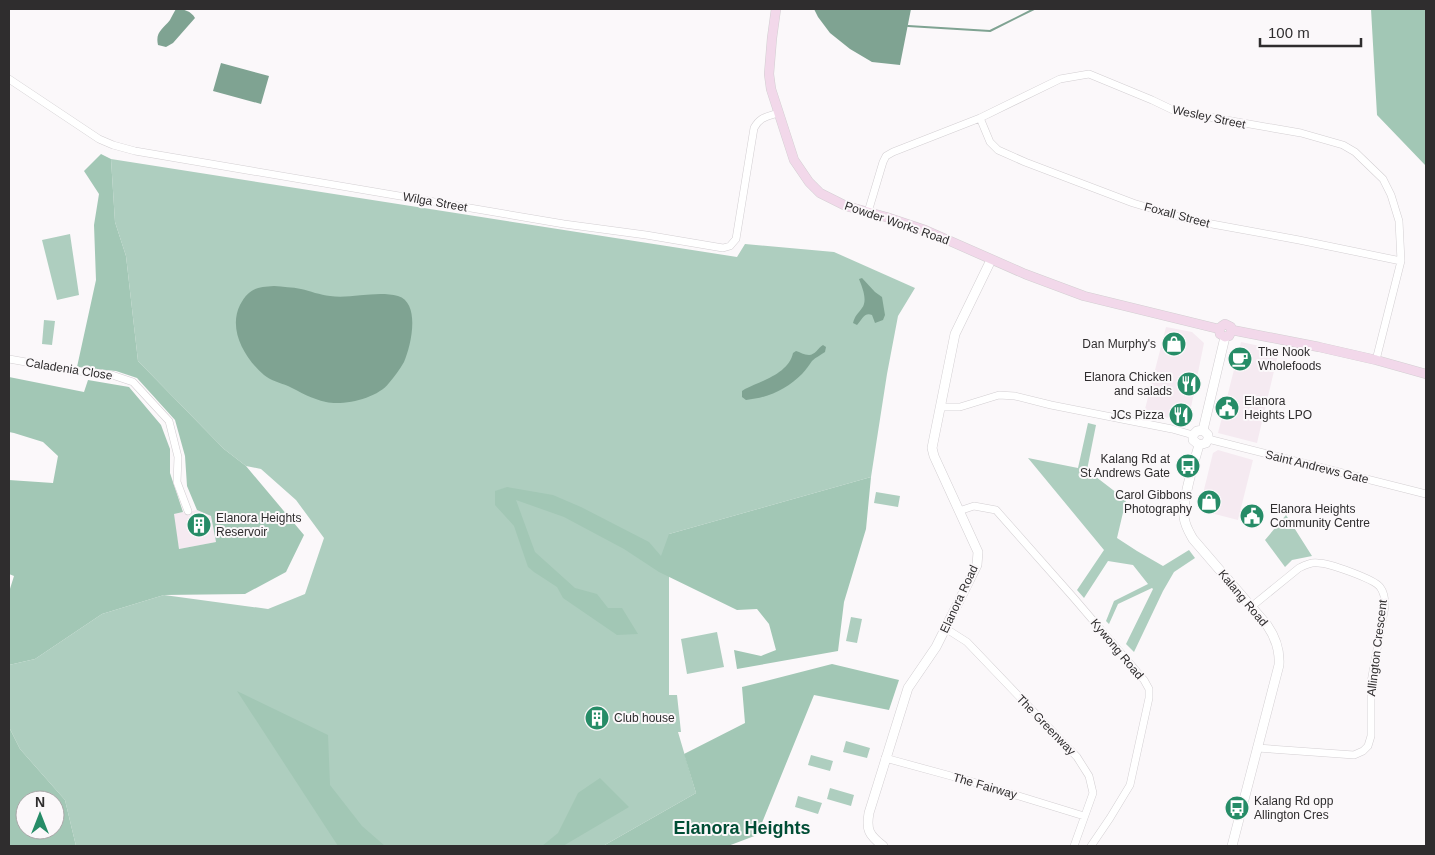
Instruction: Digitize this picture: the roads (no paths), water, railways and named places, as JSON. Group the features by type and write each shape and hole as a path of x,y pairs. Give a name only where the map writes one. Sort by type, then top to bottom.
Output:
{"main road":[{"name":"Powder Works Road","path":"776,9 769,74 771,89 794,160 809,182 820,193 846,206 926,230 991,260 1084,296 1226,332 1240,331 1319,347 1426,374"}],"street":[{"name":"Wesley Street","path":"868,212 886,156 980,118 1060,79 1089,74 1175,111 1301,133 1343,145 1355,152 1383,178 1391,195 1399,221 1401,261 1376,360"},
{"name":"Wilga Street","path":"9,79 99,139 113,146 564,224 723,248 730,246 736,239 754,128 758,121 778,113"},
{"name":"Foxall Street","path":"980,118 990,142 998,150 1133,203 1190,220 1401,261"},
{"name":"Elanora Road","path":"883,846 874,840 869,833 867,825 869,813 908,688 936,647 976,565 978,552 932,448 955,334 991,260"},
{"path":"1203,430 1226,332"},
{"name":"Caladenia Close","path":"9,359 112,375 134,382 169,421 178,457 177,482 188,511"},
{"path":"941,408 960,407 999,396 1016,396 1193,435"},
{"path":"1193,435 1197,431 1203,430"},
{"path":"1193,435 1193,440 1199,445 1204,444 1208,439 1208,435 1203,430"},
{"name":"Saint Andrews Gate","path":"1208,439 1426,494"},
{"name":"Kalang Road","path":"1199,445 1185,500 1184,516 1186,526 1193,539 1267,625 1278,646 1279,658 1279,665 1232,846"},
{"name":"Kywong Road","path":"959,511 974,506 996,510 1074,597 1144,680 1149,689 1150,698 1130,785 1091,846"},
{"name":"Allington Crescent","path":"1250,606 1299,568 1316,562 1371,580 1380,586 1384,596 1371,682 1371,736 1368,746 1362,752 1354,755 1257,748"},
{"name":"The Greenway","path":"945,628 967,642 1077,757 1089,776 1093,793 1074,846"},
{"name":"The Fairway","path":"886,758 1084,816"}],"waterway":[{"path":"908,26 990,31 1034,9"}],"place":[{"name":"Dan Murphy's","path":"1174,344"},
{"name":"The Nook Wholefoods","path":"1240,359"},
{"name":"Elanora Chicken and salads","path":"1189,384"},
{"name":"Elanora Heights LPO","path":"1227,408"},
{"name":"JCs Pizza","path":"1181,415"},
{"name":"Kalang Rd at St Andrews Gate","path":"1188,466"},
{"name":"Carol Gibbons Photography","path":"1209,502"},
{"name":"Elanora Heights Community Centre","path":"1252,516"},
{"name":"Elanora Heights Reservoir","path":"199,525"},
{"name":"Club house","path":"597,718"},
{"name":"Kalang Rd opp Allington Cres","path":"1237,808"}],"district":[{"name":"Elanora Heights","path":"742,828"}]}
